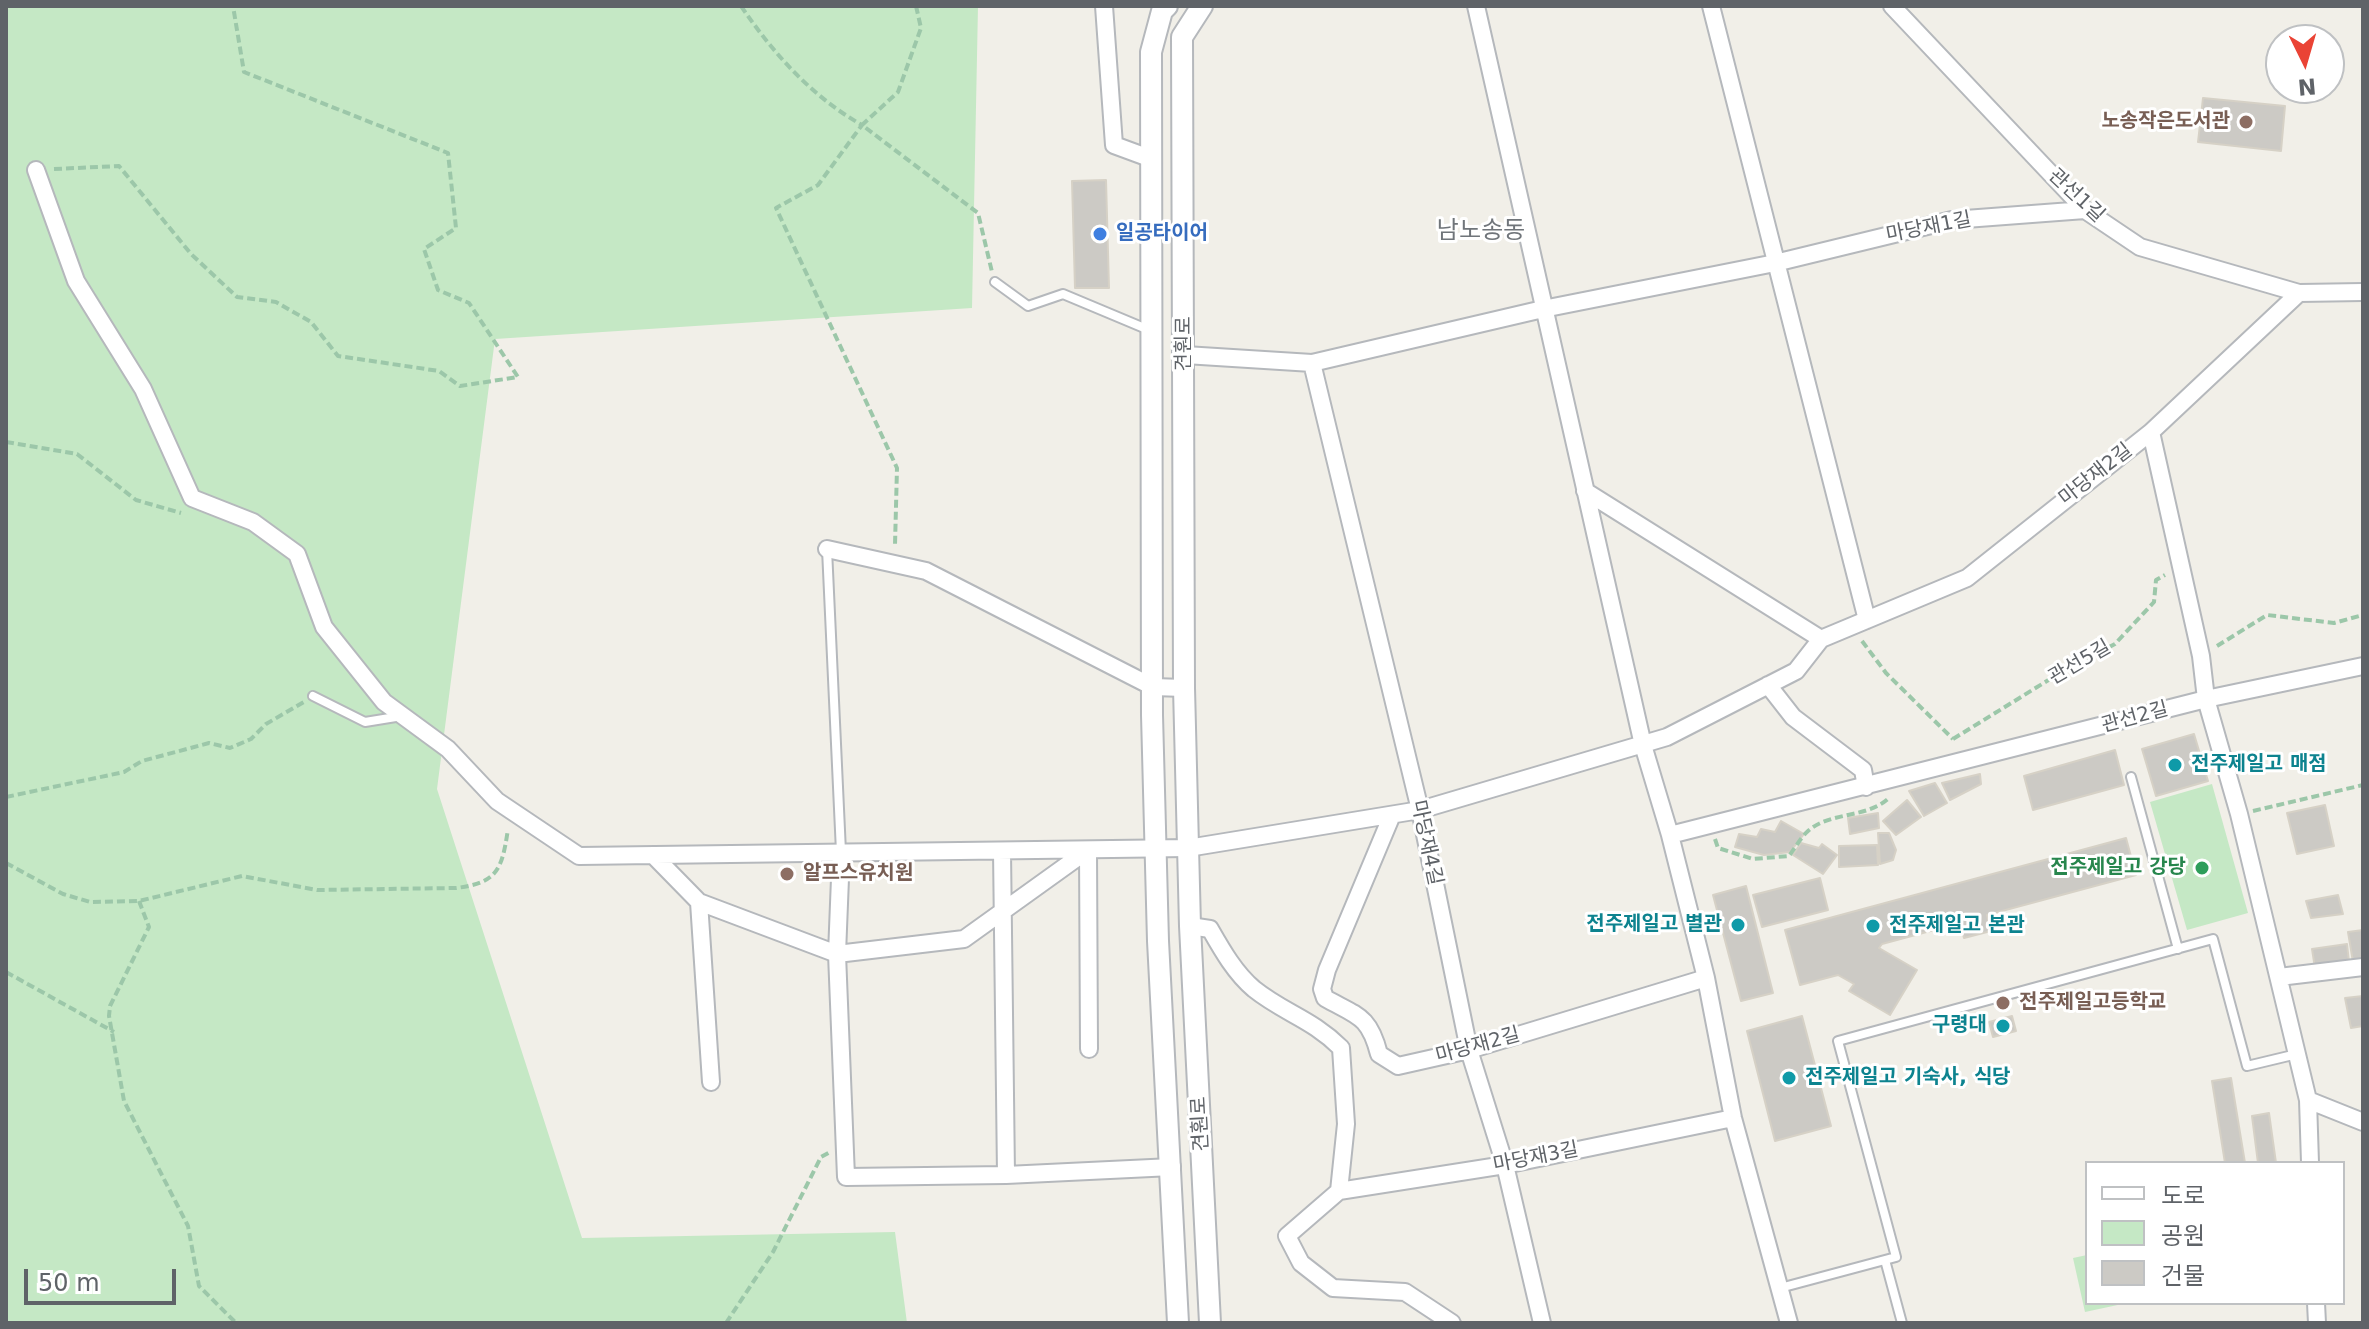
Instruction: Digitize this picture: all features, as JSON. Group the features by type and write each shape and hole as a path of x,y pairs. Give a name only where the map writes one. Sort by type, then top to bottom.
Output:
{"street":[{"path":"1104,6 1114,145 1152,159"},
{"name":"견훤로","path":"1167,6 1162,11 1151,52 1153,687 1158,941 1178,1323"},
{"name":"견훤로","path":"1202,6 1182,37 1184,688 1190,926 1210,1323"},
{"path":"1476,6 1643,745 1670,835 1706,978 1733,1118 1789,1323"},
{"path":"1711,6 1824,454 1860,623"},
{"name":"관선1길","path":"1892,6 2085,210 2140,247 2299,293 2363,292"},
{"path":"36,170 76,281 143,389 192,498 253,522 297,554 324,627 384,702 448,749 497,801 579,856 1188,848"},
{"name":"마당재1길","path":"1185,355 1312,363 1543,309 1775,263 1952,220 2085,210"},
{"name":"마당재2길","path":"1188,848 1420,810 1667,737 1796,671 1821,639 1967,578 2151,432 2299,293"},
{"name":"마당재4길","path":"1312,363 1420,810 1469,1050 1505,1165 1542,1323"},
{"path":"2151,432 2201,656 2206,699 2239,814 2308,1100 2310,1161"},
{"path":"1585,491 1821,639"},
{"path":"827,549 926,571 1153,687 1184,688"},
{"name":"관선2길","path":"1908,776 2206,699 2363,666"},
{"path":"1768,685 1793,717 1863,770 1866,787"},
{"path":"1670,835 1908,776"},
{"name":"마당재2길","path":"1392,815 1327,970 1322,989 1325,998 1359,1014 1373,1032 1379,1054 1398,1066 1469,1050 1706,978"},
{"path":"653,855 699,902 837,954 964,939 1088,850"},
{"path":"1088,850 1089,1049"},
{"path":"1002,851 1006,1175"},
{"name":"견훤로","path":"841,853 837,954 846,1177 1006,1175 1172,1167"},
{"path":"699,902 711,1082"},
{"path":"1190,926 1210,929 1227,958 1254,989 1320,1027 1341,1048 1346,1124 1339,1191 1287,1236 1301,1263 1333,1288 1405,1292 1452,1323"},
{"path":"2279,977 2363,967"},
{"path":"2308,1100 2363,1122"},
{"name":"마당재3길","path":"1339,1191 1505,1165 1733,1118"}],"lane":[{"path":"995,282 1028,306 1063,294 1154,332"},
{"path":"827,549 841,853"},
{"path":"313,696 365,722 403,716"},
{"path":"2131,777 2178,949"},
{"path":"1779,1288 1896,1257 1838,1041 2213,939 2247,1066 2297,1054"},
{"path":"1885,1260 1902,1323"}],"path":[{"path":"36,170 119,166 191,254 237,297 276,302 311,322 338,356 439,371 460,386 518,377 469,303 438,290 424,249 456,228 448,153 244,72 233,6"},
{"path":"741,6 764,40 833,109 862,125 978,213 995,282"},
{"path":"893,564 897,468 776,208 818,185 862,125 898,92 921,28 916,6"},
{"path":"6,442 77,454 136,500 154,506 198,515 212,505"},
{"name":"관선5길","path":"1860,623 1886,673 1953,739 2068,668 2115,644 2154,602 2156,580 2181,566"},
{"path":"2201,656 2267,615 2334,623 2363,615"},
{"path":"6,797 124,772 142,761 209,743 224,744 230,748 251,739 266,724 313,696"},
{"path":"1712,825 1718,848 1753,859 1789,856 1808,831 1827,820 1876,810 1908,786 1908,776"},
{"path":"2239,814 2363,785"},
{"path":"6,863 76,899 139,901 242,876 317,890 477,886 490,879 502,860 508,830 497,801"},
{"path":"139,901 149,927 110,1006 124,1101 188,1226 199,1286 236,1323"},
{"path":"6,972 114,1032"},
{"path":"726,1323 773,1252 821,1157 844,1143"}],"green space":[{"path":"6,6 978,6 972,308 495,339 437,789 582,1238 895,1232 907,1323 6,1323"},
{"name":"전주제일고 강당","path":"2212,784 2248,913 2187,930 2150,802"},
{"path":"2085,1255 2085,1305 2118,1305 2085,1312 2073,1258"}],"building":[{"path":"2203,98 2285,106 2281,151 2198,142"},
{"path":"1106,180 1109,288 1075,288 1072,181"},
{"name":"전주제일고 매점","path":"2194,734 2208,781 2156,796 2142,749"},
{"path":"2115,750 2124,785 2033,810 2024,776"},
{"path":"1980,774 1981,784 1950,800 1942,783"},
{"path":"1935,783 1947,803 1924,816 1909,791"},
{"path":"1907,800 1921,817 1896,835 1883,821"},
{"path":"2325,805 2334,846 2297,854 2287,813"},
{"path":"1878,813 1879,828 1850,834 1848,818"},
{"path":"1781,821 1804,834 1790,852 1764,855 1735,847 1739,834 1757,837 1761,829 1775,832"},
{"path":"1878,833 1889,833 1896,850 1893,860 1880,864"},
{"name":"전주제일고 본관","path":"2126,838 2136,875 1987,915 1991,931 1964,938 1960,923 1882,944 1879,948 1917,970 1890,1015 1849,991 1854,984 1838,975 1800,985 1785,930"},
{"path":"1801,843 1819,848 1822,844 1837,855 1823,874 1793,855"},
{"path":"1877,845 1878,865 1839,867 1839,846"},
{"path":"1820,878 1828,910 1762,927 1753,895"},
{"name":"전주제일고 별관","path":"1746,886 1773,993 1741,1001 1713,895"},
{"path":"2338,895 2343,914 2311,918 2306,901"},
{"path":"2363,930 2363,960 2353,962 2348,932"},
{"path":"2347,944 2349,962 2315,968 2312,949"},
{"path":"2363,996 2363,1026 2351,1028 2345,998"},
{"name":"전주제일고 기숙사, 식당","path":"1802,1016 1831,1126 1775,1141 1747,1031"},
{"name":"구령대","path":"2012,1016 2016,1031 1993,1037 1989,1022"},
{"path":"2231,1078 2245,1161 2225,1161 2212,1081"},
{"path":"2269,1113 2276,1161 2258,1161 2252,1116"}],"place":[{"name":"노송작은도서관","path":"2246,122"},
{"name":"일공타이어","path":"1100,234"},
{"name":"전주제일고 매점","path":"2175,765"},
{"name":"전주제일고 강당","path":"2202,868"},
{"name":"알프스유치원","path":"787,874"},
{"name":"전주제일고 별관","path":"1738,925"},
{"name":"전주제일고 본관","path":"1873,926"},
{"name":"전주제일고등학교","path":"2003,1003"},
{"name":"구령대","path":"2003,1026"},
{"name":"전주제일고 기숙사, 식당","path":"1789,1078"}],"district":[{"name":"남노송동","path":"1481,232"}]}
